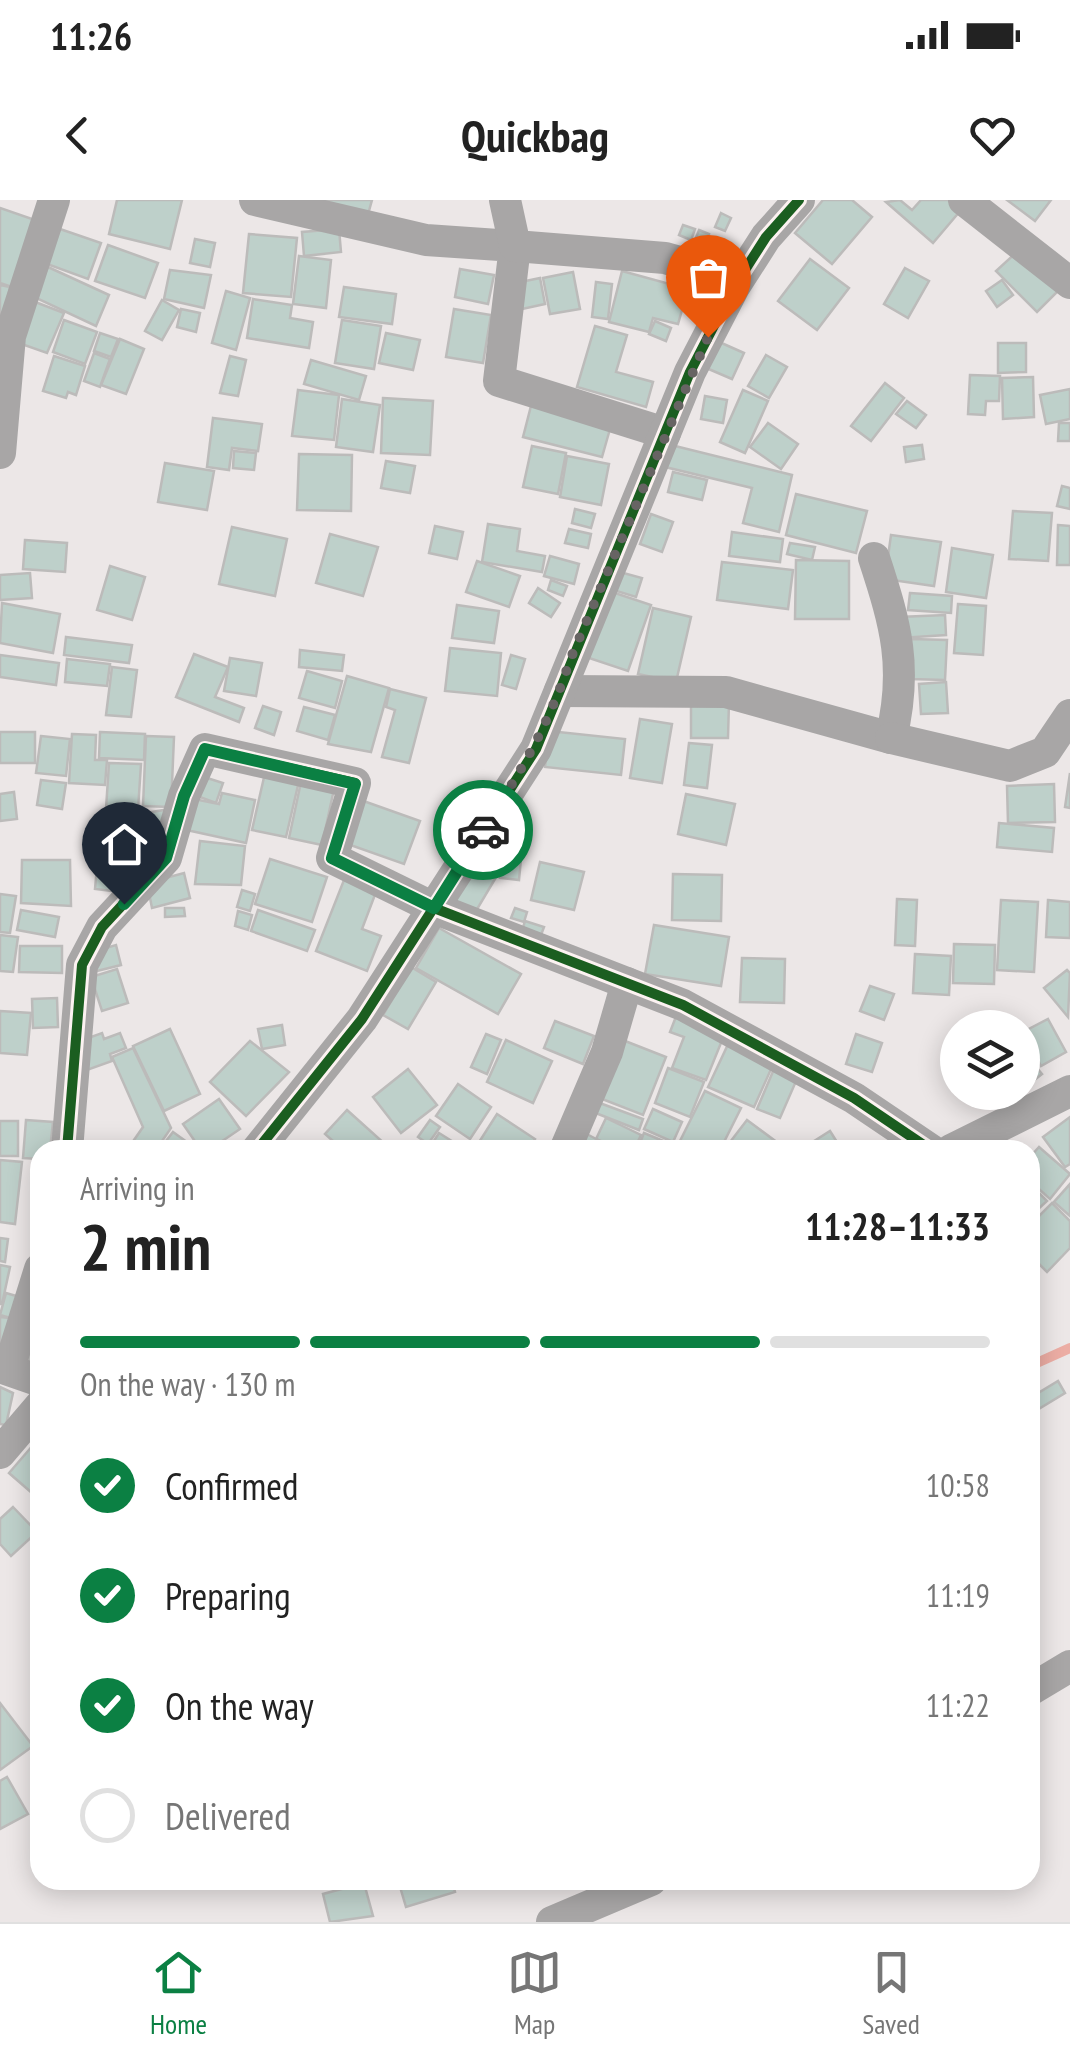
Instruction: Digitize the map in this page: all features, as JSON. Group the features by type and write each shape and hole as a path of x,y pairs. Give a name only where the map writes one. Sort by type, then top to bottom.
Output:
{"street":[{"path":"0,453 10,336 54,200"},
{"path":"255,200 426,240 681,262 697,267 726,302"},
{"path":"505,200 515,246 500,381 665,433"},
{"path":"265,1140 362,1020 536,749 665,433 726,302 766,237 799,200"},
{"path":"964,200 1070,283"},
{"path":"874,558 898,632 901,696 890,738"},
{"path":"560,691 726,692 890,738 1010,766 1046,752 1070,716"},
{"path":"69,1140 82,965 102,926 166,858 184,796 205,749 355,784 332,858 434,908 682,1005 854,1098 916,1140"},
{"path":"570,1140 607,1052 627,984"},
{"path":"972,1140 1070,1092"},
{"path":"30,1296 4,1368 30,1377"},
{"path":"0,1453 30,1418"},
{"path":"1040,1684 1070,1666"},
{"path":"552,1922 627,1890"}],"building":[{"path":"117,200 182,200 170,249 109,234"},
{"path":"308,200 372,200 367,218"},
{"path":"823,200 852,200 872,217 832,264 795,233"},
{"path":"900,200 912,210 921,200 948,200 961,210 933,243 886,202"},
{"path":"1007,200 1051,200 1035,221"},
{"path":"0,208 35,220 12,287 0,283"},
{"path":"721,213 731,218 725,231 715,227"},
{"path":"683,225 695,229 691,240 679,235"},
{"path":"60,229 101,243 88,279 47,264"},
{"path":"339,229 341,252 304,256 302,232"},
{"path":"699,230 709,234 706,244 695,240"},
{"path":"249,234 297,238 291,297 243,293"},
{"path":"195,239 215,243 210,267 190,263"},
{"path":"108,245 158,263 145,298 95,281"},
{"path":"1019,250 1059,290 1037,312 996,271"},
{"path":"299,256 331,260 326,308 293,304"},
{"path":"810,259 849,288 817,330 778,301"},
{"path":"48,267 109,295 96,326 34,297"},
{"path":"905,268 929,281 908,318 884,304"},
{"path":"460,269 494,275 488,304 455,297"},
{"path":"170,270 211,275 204,308 164,299"},
{"path":"622,271 688,289 678,324 653,318 649,332 609,322"},
{"path":"573,272 580,309 550,314 543,278"},
{"path":"540,278 545,304 522,309 516,283"},
{"path":"1002,280 1013,295 997,307 986,291"},
{"path":"596,282 612,284 608,319 592,317"},
{"path":"0,285 10,287 0,344"},
{"path":"344,287 396,294 392,324 339,317"},
{"path":"226,291 250,298 236,350 212,343"},
{"path":"253,299 292,305 290,318 313,322 309,348 247,338"},
{"path":"30,300 64,313 47,353 13,341"},
{"path":"162,300 179,310 162,340 145,331"},
{"path":"181,309 200,313 196,332 177,327"},
{"path":"454,309 491,315 483,363 446,357"},
{"path":"64,320 97,332 85,364 53,352"},
{"path":"342,320 381,326 374,369 335,363"},
{"path":"655,321 671,328 666,341 649,334"},
{"path":"595,326 627,335 616,372 653,382 646,407 577,387"},
{"path":"100,333 118,339 111,357 94,351"},
{"path":"386,333 420,340 413,370 379,363"},
{"path":"708,337 744,353 732,379 697,364"},
{"path":"120,339 144,349 126,394 101,385"},
{"path":"998,343 1026,343 1026,372 998,373"},
{"path":"94,353 110,359 100,387 84,381"},
{"path":"766,355 787,367 769,398 748,386"},
{"path":"54,356 85,366 76,395 68,392 66,398 43,391"},
{"path":"230,356 246,360 238,396 220,393"},
{"path":"311,360 366,376 359,400 304,384"},
{"path":"970,375 1000,376 999,401 986,401 985,415 968,414"},
{"path":"1033,377 1034,417 1003,419 1002,378"},
{"path":"885,383 904,398 871,441 851,426"},
{"path":"1070,389 1070,419 1046,424 1040,395"},
{"path":"298,390 339,395 334,440 292,436"},
{"path":"743,390 768,401 745,453 720,442"},
{"path":"705,396 727,400 723,423 701,419"},
{"path":"383,398 433,401 430,455 381,453"},
{"path":"342,399 380,405 373,452 336,447"},
{"path":"907,401 926,415 916,428 896,414"},
{"path":"532,402 612,422 602,457 523,437"},
{"path":"213,418 262,424 258,451 232,448 229,470 207,467"},
{"path":"768,423 798,444 781,469 750,447"},
{"path":"1059,423 1070,423 1070,441 1058,441"},
{"path":"667,444 792,475 779,532 743,523 752,488 661,466"},
{"path":"922,445 924,459 906,462 904,447"},
{"path":"532,446 566,453 558,494 523,487"},
{"path":"234,451 256,453 254,470 233,468"},
{"path":"299,454 352,455 351,511 297,510"},
{"path":"567,456 609,464 601,505 560,497"},
{"path":"386,461 415,466 410,493 381,488"},
{"path":"165,463 214,471 207,510 158,502"},
{"path":"673,472 707,480 702,500 668,492"},
{"path":"1062,486 1070,488 1070,509 1057,506"},
{"path":"796,494 867,511 856,553 786,535"},
{"path":"575,509 595,514 591,528 572,523"},
{"path":"1013,511 1052,513 1048,561 1009,559"},
{"path":"651,514 673,522 662,552 640,544"},
{"path":"488,524 520,529 517,551 545,556 542,572 482,562"},
{"path":"1058,525 1070,526 1070,565 1057,565"},
{"path":"435,526 463,532 457,559 429,553"},
{"path":"232,527 287,539 275,596 219,584"},
{"path":"569,529 591,534 588,548 565,543"},
{"path":"732,532 783,539 780,562 729,556"},
{"path":"330,534 378,547 363,596 316,583"},
{"path":"891,535 941,542 934,586 885,579"},
{"path":"25,540 67,543 65,572 23,569"},
{"path":"790,543 815,547 812,560 787,554"},
{"path":"952,548 993,555 986,598 946,592"},
{"path":"550,556 579,564 574,584 544,576"},
{"path":"796,560 849,561 849,619 795,619"},
{"path":"477,561 520,576 509,607 466,592"},
{"path":"722,562 793,570 788,609 717,600"},
{"path":"110,566 145,577 132,620 97,610"},
{"path":"616,571 642,578 636,597 610,589"},
{"path":"30,573 32,598 0,600 0,575"},
{"path":"551,580 567,586 563,596 548,590"},
{"path":"538,588 560,603 551,617 529,603"},
{"path":"603,589 651,605 628,671 580,655"},
{"path":"910,593 952,596 951,613 908,610"},
{"path":"2,603 60,614 53,653 0,643"},
{"path":"958,604 986,606 983,655 954,653"},
{"path":"457,605 499,611 494,643 452,638"},
{"path":"653,608 691,617 676,682 638,674"},
{"path":"945,615 946,635 900,638 899,617"},
{"path":"66,637 132,645 129,663 64,655"},
{"path":"911,639 947,640 945,680 910,679"},
{"path":"450,648 501,653 497,696 445,691"},
{"path":"300,650 344,655 342,671 299,667"},
{"path":"194,654 228,667 215,697 244,708 239,722 176,697"},
{"path":"0,655 59,663 56,685 0,677"},
{"path":"511,655 525,659 516,689 502,685"},
{"path":"230,658 262,663 256,696 224,691"},
{"path":"67,659 110,664 107,686 65,682"},
{"path":"112,667 137,670 131,717 106,715"},
{"path":"307,671 342,681 335,708 299,698"},
{"path":"347,676 389,688 371,752 328,744"},
{"path":"946,682 948,713 921,714 919,684"},
{"path":"390,689 426,698 409,763 382,757 395,710 386,707"},
{"path":"691,702 729,702 728,738 691,738"},
{"path":"263,706 281,712 274,735 255,728"},
{"path":"304,707 335,715 328,740 297,731"},
{"path":"640,719 672,724 662,783 630,778"},
{"path":"549,731 625,739 621,775 545,767"},
{"path":"0,732 35,732 35,763 0,763"},
{"path":"100,732 145,734 144,760 99,758"},
{"path":"72,734 96,735 95,760 107,760 105,785 69,783"},
{"path":"41,736 70,739 66,776 36,773"},
{"path":"146,736 174,737 171,807 143,806"},
{"path":"689,743 712,745 707,788 684,785"},
{"path":"109,763 141,764 138,810 106,809"},
{"path":"265,773 299,781 286,837 252,830"},
{"path":"1070,773 1070,808 1065,807"},
{"path":"204,777 223,783 216,803 197,796"},
{"path":"41,780 66,783 62,809 37,805"},
{"path":"301,782 334,789 322,845 289,838"},
{"path":"1054,784 1055,822 1008,823 1007,786"},
{"path":"14,792 17,819 0,821 0,794"},
{"path":"222,793 255,800 246,843 182,829 189,798 219,804"},
{"path":"686,794 735,804 726,845 678,834"},
{"path":"355,798 420,821 404,864 339,841"},
{"path":"164,810 167,826 111,836 108,819"},
{"path":"999,823 1054,828 1052,852 997,847"},
{"path":"200,841 245,846 241,885 195,884"},
{"path":"502,858 521,859 519,880 500,878"},
{"path":"270,859 327,877 312,922 255,904"},
{"path":"22,860 70,860 71,906 21,903"},
{"path":"477,862 498,874 470,921 449,908"},
{"path":"540,862 584,872 574,910 531,900"},
{"path":"97,867 123,870 121,892 95,889"},
{"path":"184,873 190,898 152,908 147,883"},
{"path":"673,874 722,875 721,921 672,920"},
{"path":"344,880 376,892 362,929 381,936 367,971 316,951"},
{"path":"242,890 255,894 250,911 237,907"},
{"path":"0,894 16,896 10,933 0,932"},
{"path":"897,899 917,900 915,946 895,945"},
{"path":"1001,900 1038,902 1034,972 997,970"},
{"path":"1048,900 1070,902 1070,938 1046,937"},
{"path":"165,908 184,908 185,916 165,917"},
{"path":"515,908 527,912 524,922 511,918"},
{"path":"21,910 59,917 55,937 17,930"},
{"path":"258,910 315,930 307,951 251,931"},
{"path":"238,911 252,915 248,930 235,926"},
{"path":"525,921 544,927 538,943 520,938"},
{"path":"654,925 729,937 721,986 645,974"},
{"path":"439,928 521,974 498,1014 416,968"},
{"path":"0,935 18,937 13,972 0,971"},
{"path":"954,944 995,945 994,984 953,983"},
{"path":"116,945 121,965 97,971 92,952"},
{"path":"20,946 62,946 62,973 19,972"},
{"path":"915,954 951,956 949,995 913,993"},
{"path":"742,958 785,959 784,1003 740,1002"},
{"path":"411,967 436,982 408,1029 383,1015"},
{"path":"117,969 128,1003 102,1011 91,977"},
{"path":"1067,970 1070,973 1068,1017 1044,988"},
{"path":"870,986 894,994 884,1020 860,1011"},
{"path":"57,998 58,1027 33,1028 32,999"},
{"path":"0,1011 31,1013 27,1055 0,1053"},
{"path":"677,1014 725,1033 706,1080 672,1068 684,1037 670,1032"},
{"path":"1048,1019 1066,1052 1041,1066 1040,1064 1040,1023"},
{"path":"555,1021 594,1036 583,1064 544,1048"},
{"path":"282,1025 285,1045 262,1049 258,1029"},
{"path":"170,1029 200,1094 164,1111 133,1046"},
{"path":"102,1033 104,1039 120,1033 126,1048 110,1054 112,1061 87,1070 77,1042"},
{"path":"486,1034 501,1040 487,1074 471,1067"},
{"path":"856,1034 882,1043 872,1072 846,1064"},
{"path":"731,1038 776,1058 754,1107 708,1087"},
{"path":"620,1039 666,1057 643,1115 597,1097"},
{"path":"506,1040 552,1061 533,1103 487,1082"},
{"path":"250,1041 289,1072 246,1116 210,1082"},
{"path":"133,1048 171,1128 163,1140 134,1140 143,1127 112,1057"},
{"path":"777,1062 800,1072 780,1118 757,1109"},
{"path":"668,1068 704,1082 690,1117 655,1103"},
{"path":"408,1069 437,1105 401,1133 373,1097"},
{"path":"458,1084 491,1107 470,1139 436,1116"},
{"path":"705,1091 741,1108 725,1140 680,1140"},
{"path":"219,1099 240,1129 224,1140 194,1140 183,1124"},
{"path":"597,1102 643,1119 639,1130 593,1112"},
{"path":"653,1109 682,1122 674,1140 644,1129"},
{"path":"347,1110 380,1140 332,1140 325,1134"},
{"path":"497,1114 535,1139 534,1140 480,1140"},
{"path":"1070,1117 1070,1164 1065,1167 1043,1137"},
{"path":"606,1118 641,1135 639,1140 596,1139"},
{"path":"26,1120 53,1122 51,1140 30,1140 30,1158 23,1158"},
{"path":"430,1120 440,1127 431,1140 418,1137"},
{"path":"747,1120 774,1140 732,1140"},
{"path":"0,1121 18,1121 18,1156 0,1156"},
{"path":"581,1131 598,1140 576,1140"},
{"path":"830,1131 836,1140 816,1140"},
{"path":"173,1132 184,1140 167,1140"},
{"path":"644,1133 661,1140 641,1140"},
{"path":"1040,1148 1070,1174 1050,1199 1040,1190"},
{"path":"0,1160 22,1162 15,1224 0,1222"},
{"path":"1070,1184 1070,1216 1054,1202"},
{"path":"1052,1203 1070,1221 1070,1248 1047,1272 1040,1265 1040,1215"},
{"path":"0,1238 8,1239 5,1262 0,1261"},
{"path":"0,1265 10,1267 2,1304 0,1304"},
{"path":"6,1293 27,1299 21,1321 0,1315"},
{"path":"0,1317 10,1318 0,1350"},
{"path":"1058,1381 1065,1393 1040,1408 1040,1392"},
{"path":"0,1387 13,1393 6,1425 0,1424"},
{"path":"30,1449 30,1491 9,1473"},
{"path":"13,1507 30,1525 30,1538 11,1556 0,1544 0,1519"},
{"path":"0,1703 30,1742 30,1748 0,1770"},
{"path":"7,1777 28,1814 0,1829 0,1781"},
{"path":"366,1890 373,1916 330,1922 323,1894"},
{"path":"401,1890 454,1890 455,1892 406,1907"}],"waterway":[{"path":"1040,1362 1070,1348"}],"cycle path":[{"path":"265,1140 362,1019 536,749 690,372 734,287 766,237 799,200"},
{"path":"68,1140 82,965 102,927 166,858 184,796 205,749 355,783 332,858 434,908 683,1005 854,1098 916,1140"}],"way so far":[{"path":"483,830 536,749 554,710 570,660 708,337"}],"route":[{"path":"124,904 166,858 184,796 205,749 355,784 332,858 434,908 483,830"}]}
